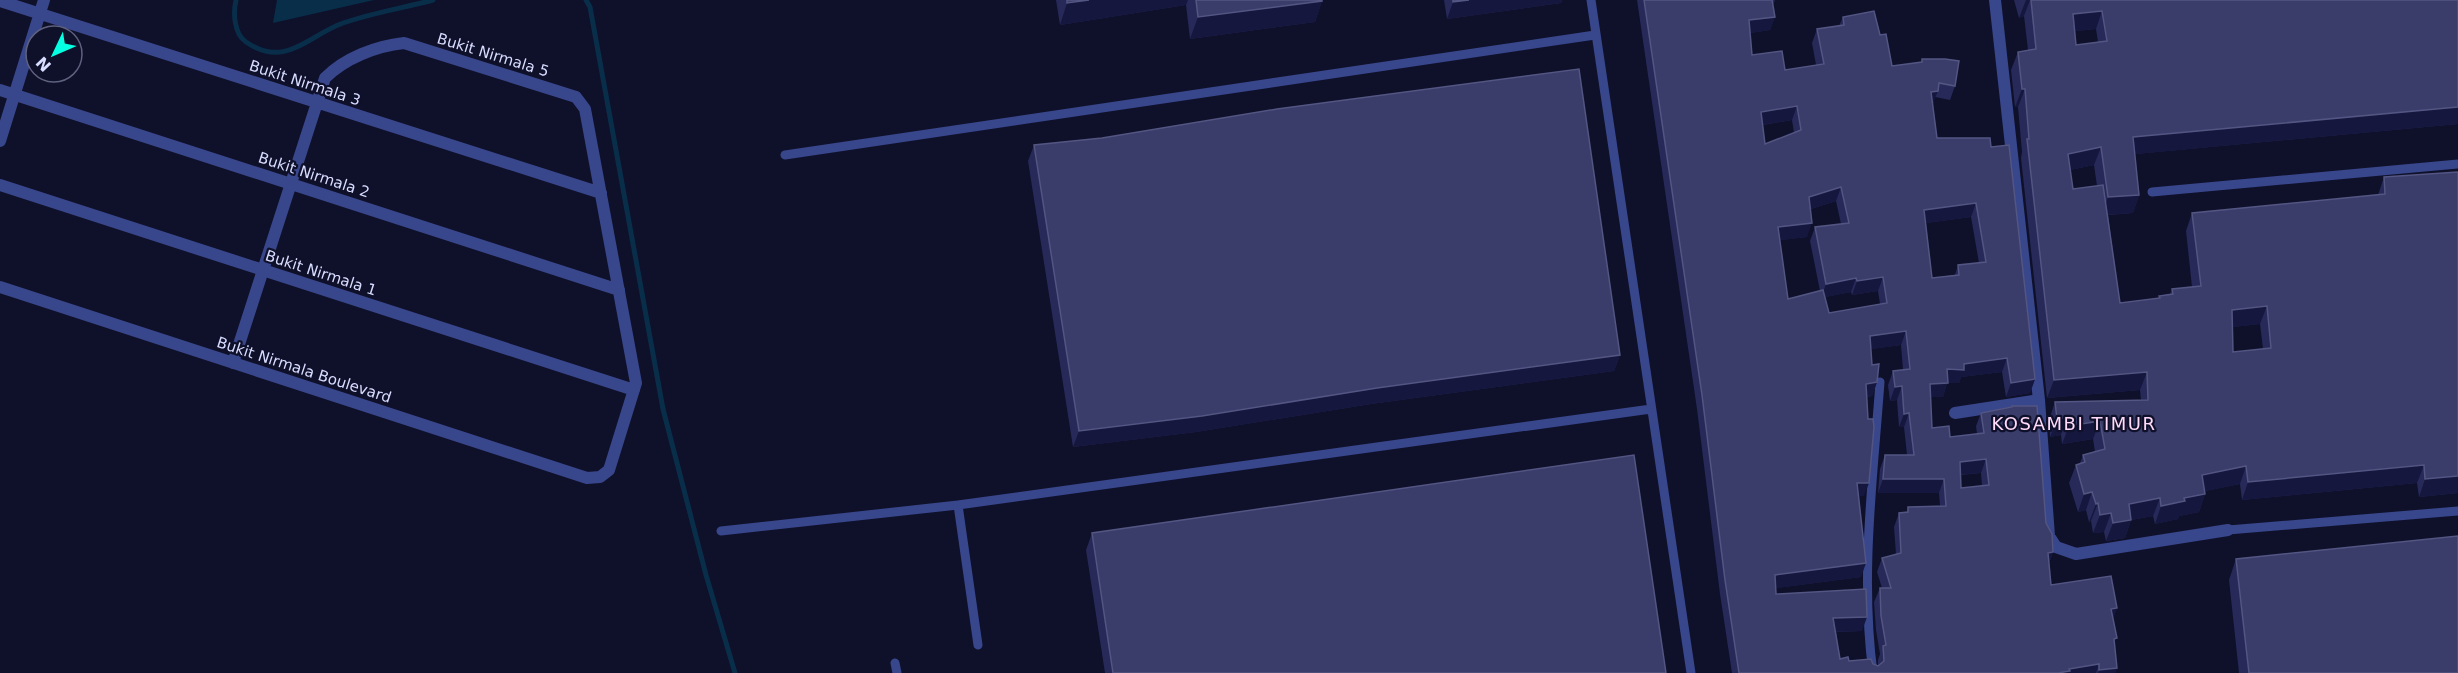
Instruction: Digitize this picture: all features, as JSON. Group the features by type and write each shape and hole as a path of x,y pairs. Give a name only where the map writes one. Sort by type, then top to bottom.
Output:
{"street":[{"path":"0,141 44,0"},
{"path":"1995,0 2039,400 2049,536 2056,546 2076,554 2228,530"},
{"name":"Bukit Nirmala 3","path":"0,1 601,193"},
{"name":"Bukit Nirmala 5","path":"317,102 325,78 338,66 386,45 404,43 576,97 585,109 601,193"},
{"name":"Bukit Nirmala 2","path":"0,90 619,290"},
{"path":"233,363 317,102"},
{"name":"Bukit Nirmala 1","path":"0,185 634,390"},
{"path":"601,193 636,383 634,390"},
{"name":"Bukit Nirmala Boulevard","path":"0,287 587,478 600,477 609,470 634,390"},
{"path":"1955,413 2039,400"}],"lane":[{"path":"1591,0 1691,673"},
{"path":"785,155 1595,35"},
{"path":"2152,192 2458,164"},
{"path":"1873,673 1866,594 1880,382"},
{"path":"721,531 958,505 1651,409"},
{"path":"958,505 978,645"},
{"path":"2228,530 2458,511"}],"water":[{"path":"277,0 374,0 273,23"}],"building":[{"path":"1067,0 1089,0 1067,3"},
{"path":"1196,0 1322,0 1322,1 1198,17"},
{"path":"1644,0 1772,0 1775,17 1749,20 1752,55 1782,51 1785,70 1824,64 1817,29 1844,25 1843,17 1874,11 1880,35 1886,34 1892,66 1922,62 1922,59 1959,61 1955,86 1939,83 1938,91 1931,92 1937,138 1990,138 1991,147 2009,145 2035,379 2011,383 2007,358 1964,364 1964,370 1947,369 1948,383 1930,384 1932,428 1949,426 1950,437 1984,433 1981,413 2012,406 2037,406 2046,523 2052,534 2053,552 2048,553 2051,585 2111,576 2117,608 2111,609 2117,638 2114,639 2117,668 2099,670 2099,664 2058,673 1739,673 1702,395","holes":["1797,106 1801,130 1765,144 1761,112","1841,187 1849,223 1815,227 1826,284 1856,278 1857,281 1883,277 1887,303 1829,313 1823,290 1788,299 1778,227 1812,223 1809,197","1976,203 1986,262 1958,265 1959,275 1932,278 1924,210","1906,331 1910,369 1893,371 1895,387 1902,386 1904,414 1909,413 1914,455 1885,455 1883,479 1944,479 1946,506 1908,507 1908,512 1899,513 1901,553 1882,558 1891,588 1880,588 1881,616 1886,645 1883,646 1884,661 1878,666 1873,664 1871,659 1849,661 1848,657 1840,659 1833,618 1867,617 1866,589 1776,594 1775,575 1866,563 1857,483 1869,483 1874,427 1873,419 1868,419 1866,384 1877,382 1879,364 1872,365 1870,336","1986,459 1989,485 1961,488 1960,462"]},
{"path":"2031,0 2458,0 2458,107 2133,137 2139,195 2108,197 2101,147 2068,154 2073,189 2103,185 2120,303 2160,298 2159,296 2173,294 2172,289 2201,286 2192,213 2385,194 2384,177 2458,172 2458,476 2425,479 2424,465 2248,482 2246,466 2202,475 2205,494 2184,498 2185,501 2161,506 2160,498 2129,504 2131,520 2113,523 2111,513 2100,515 2098,503 2096,504 2092,492 2084,494 2076,465 2085,462 2083,455 2105,449 2100,421 2069,426 2067,417 2057,419 2055,402 2148,400 2147,372 2054,380 2027,139 2029,139 2025,89 2022,89 2018,52 2036,49","holes":["2102,11 2107,41 2076,45 2073,14","2267,306 2271,348 2233,352 2232,310"]},
{"path":"1579,69 1620,355 1377,388 1202,416 1079,431 1034,145 1102,138 1277,109"},
{"path":"1634,455 1666,673 1113,673 1092,533"},
{"path":"2458,536 2458,673 2249,673 2236,559"}],"waterway":[{"path":"236,0 235,23 239,34 246,42 273,52 296,48 343,23 433,0"},
{"path":"586,0 590,7 663,409 706,575 735,673"}],"district":[{"name":"KOSAMBI TIMUR","path":"2074,424"}]}
